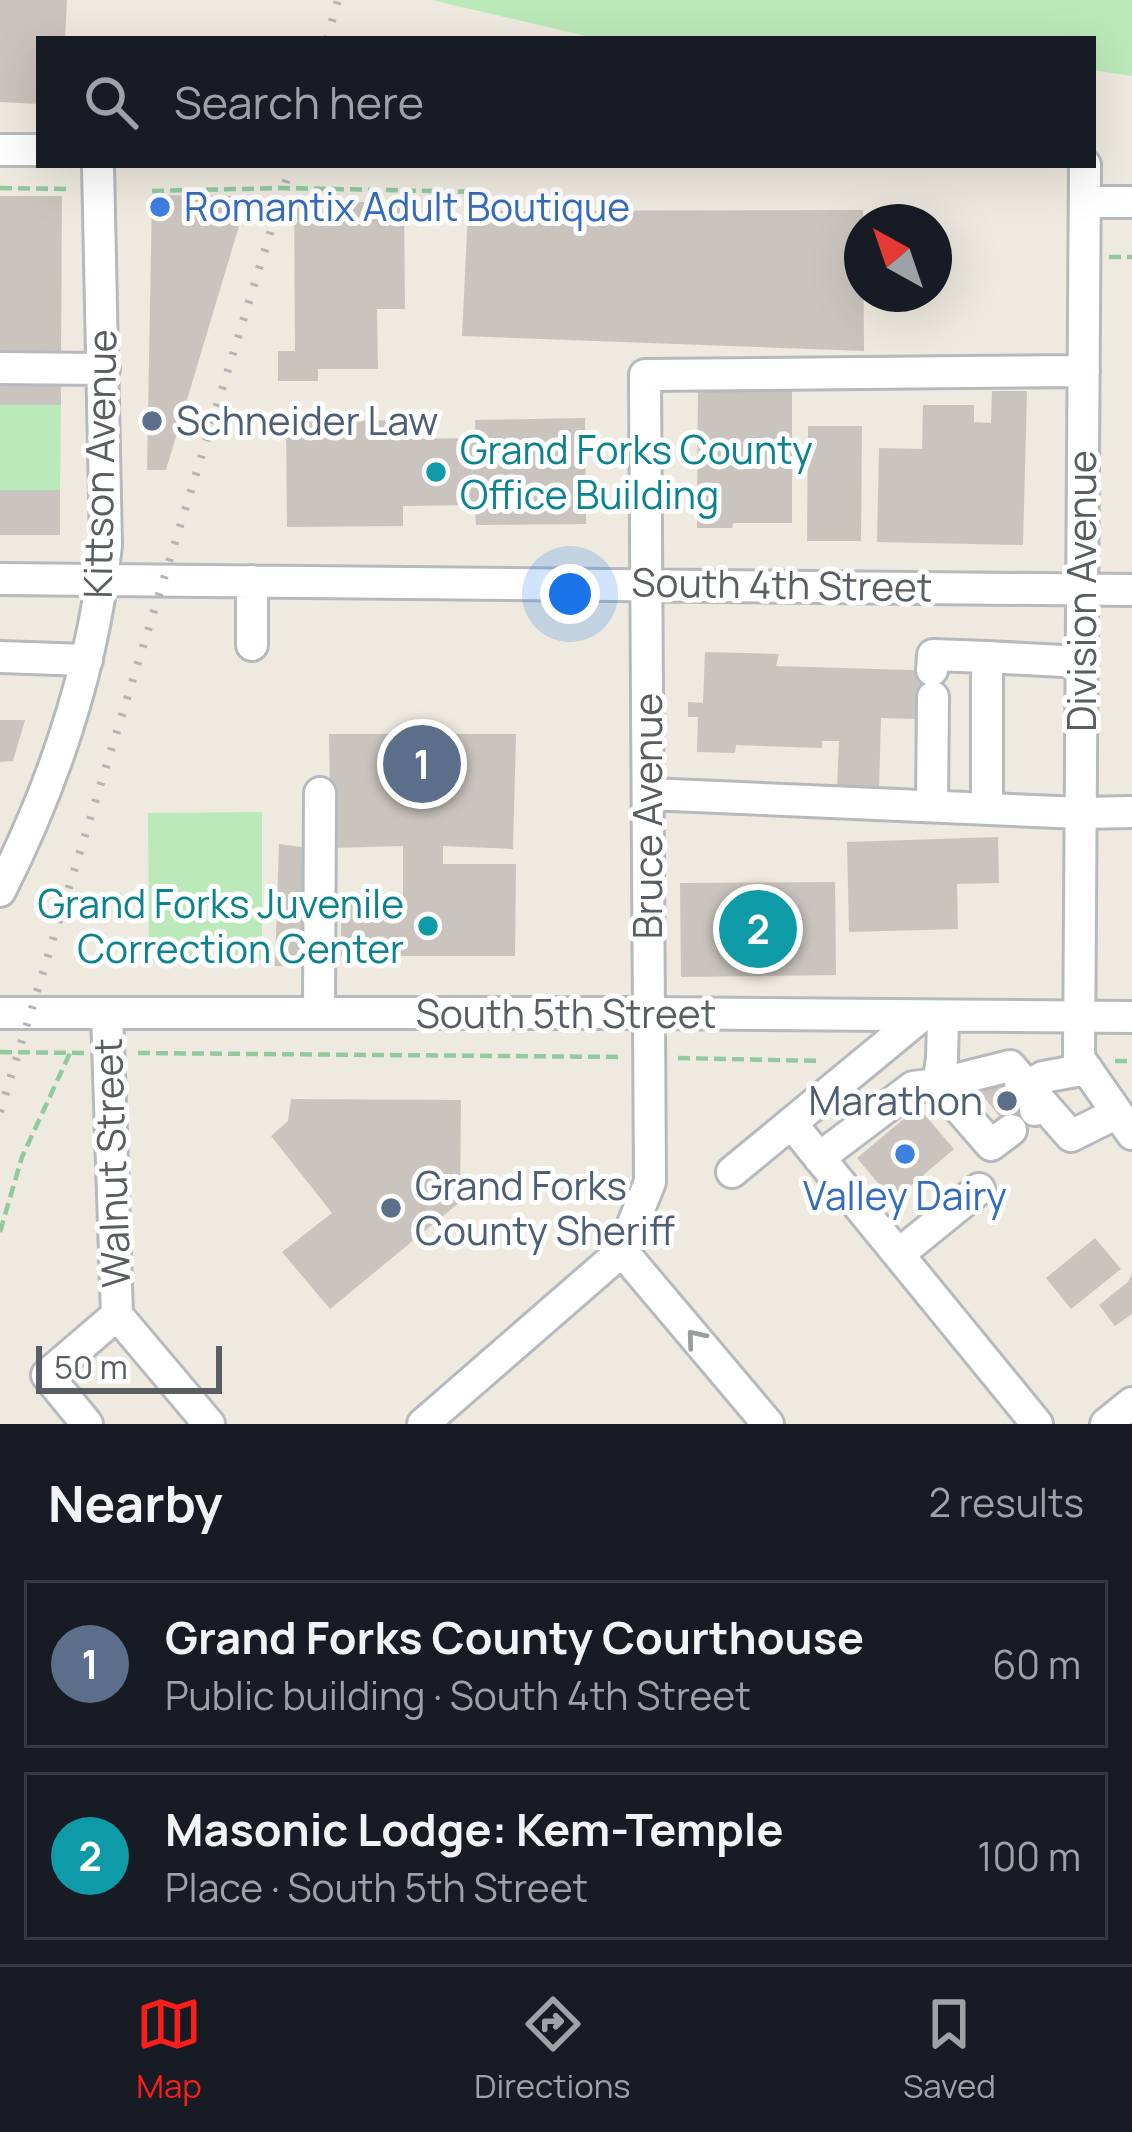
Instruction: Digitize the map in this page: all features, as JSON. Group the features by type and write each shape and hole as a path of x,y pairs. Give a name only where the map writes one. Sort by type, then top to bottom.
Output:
{"street":[{"path":"0,150 36,150"},
{"name":"Kittson Avenue","path":"2,882 51,770 87,660 103,580 98,168"},
{"name":"Division Avenue","path":"1084,1065 1079,1017 1085,168"},
{"path":"1086,202 1132,202"},
{"path":"0,368 104,369"},
{"name":"Bruce Avenue","path":"622,1251 650,1183 645,375 1084,371"},
{"name":"South 4th Street","path":"0,580 1132,590"},
{"path":"252,581 252,645"},
{"path":"932,806 933,655 1081,662"},
{"path":"0,657 87,660"},
{"path":"987,809 988,657"},
{"path":"320,793 320,1013"},
{"path":"648,794 1132,812"},
{"name":"Walnut Street","path":"107,1012 116,1315 209,1424"},
{"name":"South 5th Street","path":"0,1013 1132,1017"},
{"path":"732,1172 791,1123 832,1070 932,1017 942,1059 938,1084"},
{"path":"938,1084 1015,1108 1071,1136 1125,1124 1084,1065 1043,1077 1015,1108"},
{"path":"819,1158 913,1087 1010,1066 1015,1108"},
{"path":"832,1070 874,1114"},
{"path":"791,1123 1037,1424"},
{"path":"898,1254 980,1189"},
{"path":"445,1417 622,1251 768,1424"},
{"path":"87,1424 47,1375 116,1315"},
{"path":"1106,1424 1132,1403"}],"path":[{"path":"0,188 67,189"},
{"path":"152,191 480,192"},
{"path":"1109,256 1132,256"},
{"path":"0,1052 650,1058 832,1070"},
{"path":"0,1232 22,1157 70,1053"},
{"path":"1084,1065 1132,1061"}],"green space":[{"path":"432,0 1132,0 1132,76 1096,70 1096,36 586,36"},
{"path":"0,405 61,405 60,490 0,490"},
{"path":"262,812 262,960 149,961 148,813"}],"building":[{"path":"0,0 67,0 65,36 36,36 36,104 0,102"},
{"path":"152,195 248,196 166,470 147,470"},
{"path":"0,196 62,196 61,354 0,355"},
{"path":"294,202 404,202 405,309 377,309 378,369 318,369 318,381 278,381 278,351 295,351"},
{"path":"844,210 844,312 864,312 864,351 462,336 468,211"},
{"path":"0,377 61,377 61,405 0,405"},
{"path":"698,386 792,386 792,523 697,528"},
{"path":"992,391 1027,391 1023,545 877,542 879,448 922,449 923,405 974,405 974,422 991,423"},
{"name":"Grand Forks County Office Building","path":"585,418 586,524 476,525 475,505 403,506 403,526 287,527 286,422 402,420 402,439 475,438 475,420"},
{"path":"808,426 862,426 861,541 807,541"},
{"path":"0,490 60,490 60,535 0,535"},
{"path":"705,652 779,654 776,666 943,671 942,697 918,696 918,719 881,718 879,790 837,789 839,741 822,741 822,748 736,745 735,753 697,752 698,717 688,717 688,702 703,703"},
{"path":"0,720 25,720 13,761 0,762"},
{"path":"329,734 516,734 513,849 443,846 443,864 516,864 515,956 341,956 341,897 403,897 403,846 331,848"},
{"path":"998,837 999,883 957,884 958,929 849,932 847,842"},
{"path":"279,844 316,849 313,882 303,883 303,967 275,966"},
{"path":"835,882 836,975 681,977 680,883"},
{"name":"Marathon","path":"1003,1072 1040,1117 1016,1137 979,1091"},
{"name":"Grand Forks County Sheriff","path":"291,1099 461,1100 460,1202 330,1309 282,1252 332,1213 271,1136 288,1121"},
{"name":"Valley Dairy","path":"918,1107 954,1149 893,1201 857,1158"},
{"path":"1095,1238 1121,1269 1071,1309 1046,1278"},
{"path":"1132,1273 1132,1314 1115,1326 1099,1305 1128,1282"}],"tunnel":[{"path":"995,1110 1019,1091"}],"railway":[{"path":"328,36 338,0"},
{"path":"0,1112 290,168"}],"place":[{"name":"Romantix Adult Boutique","path":"160,207"},
{"name":"Schneider Law","path":"152,421"},
{"name":"Grand Forks County Office Building","path":"436,472"},
{"name":"Grand Forks County Courthouse","path":"422,764"},
{"name":"Grand Forks Juvenile Correction Center","path":"428,926"},
{"name":"Masonic Lodge: Kem-Temple","path":"758,929"},
{"name":"Marathon","path":"1007,1101"},
{"name":"Valley Dairy","path":"905,1154"},
{"name":"Grand Forks County Sheriff","path":"391,1208"}]}
